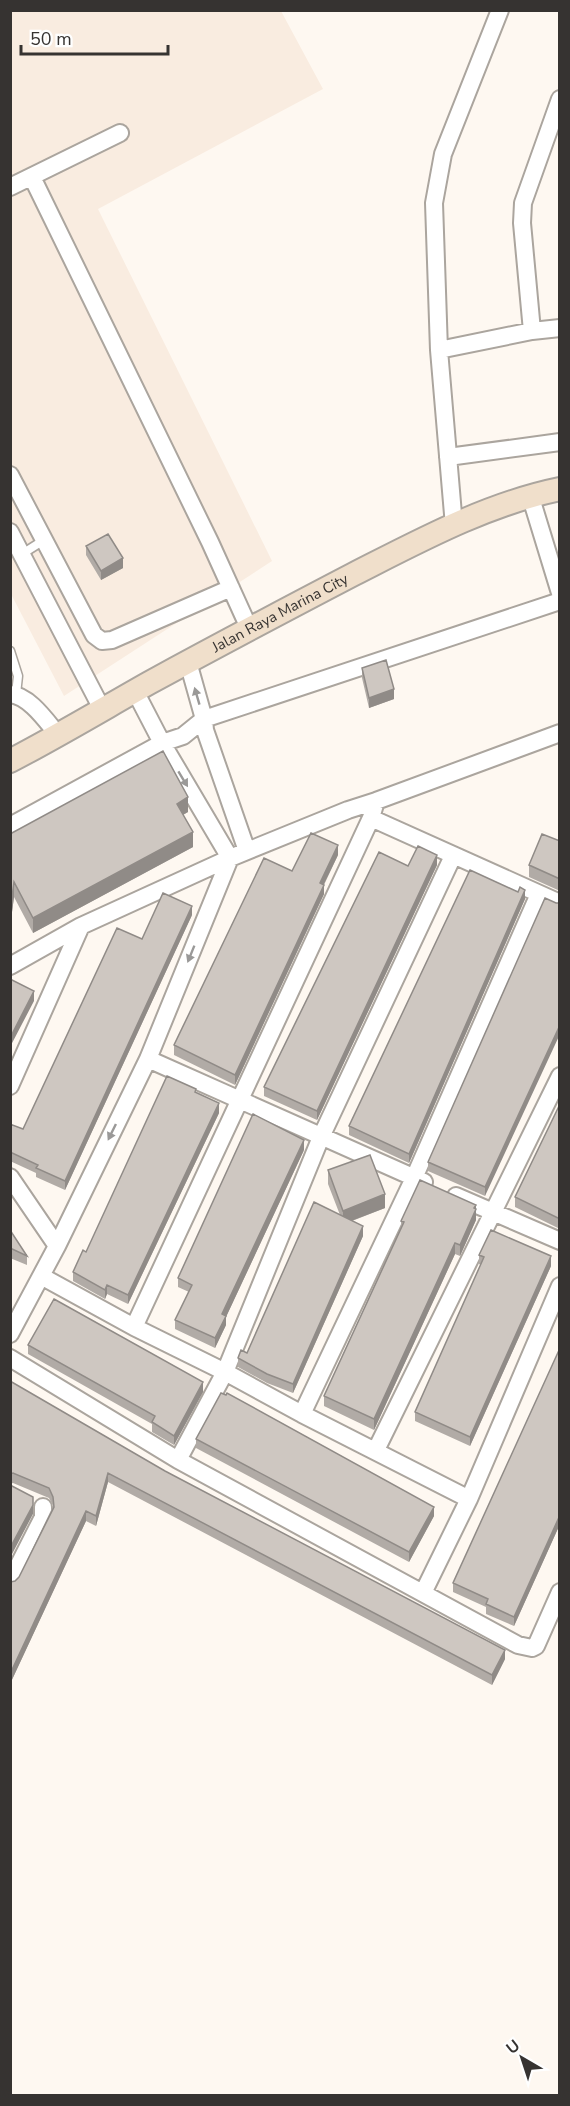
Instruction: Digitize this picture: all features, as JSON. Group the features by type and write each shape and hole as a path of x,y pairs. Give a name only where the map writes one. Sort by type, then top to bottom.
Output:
{"main road":[{"name":"Jalan Raya Marina City","path":"10,761 104,711 135,691 249,628 421,540 506,504 560,489"}],"street":[{"path":"454,526 439,350 434,203 443,154 500,10"},
{"path":"532,331 522,223 524,203 560,99"},
{"path":"10,187 120,133"},
{"path":"32,177 249,628"},
{"path":"439,350 532,331 560,328"},
{"path":"448,457 560,442"},
{"path":"10,475 94,635 102,641 112,640 231,588"},
{"path":"531,498 560,593"},
{"path":"10,531 104,711"},
{"path":"10,826 162,743 183,736 204,719 560,601"},
{"path":"188,662 204,719 204,730 247,851"},
{"path":"135,691 162,743 230,858"},
{"path":"14,694 28,701 59,736"},
{"path":"10,966 81,926 230,858 348,810 560,733"},
{"path":"134,1328 371,818 376,801"},
{"path":"371,818 560,903"},
{"path":"178,1460 225,1372 321,1137 453,856"},
{"path":"10,1334 57,1246 148,1059 230,858"},
{"path":"302,1414 414,1178 539,894"},
{"path":"10,1086 81,926"},
{"path":"148,1059 560,1242"},
{"path":"376,1450 560,1076"},
{"path":"10,1177 57,1246"},
{"path":"40,1276 134,1328 225,1372 469,1499"},
{"path":"423,1593 469,1499 560,1286"},
{"path":"14,1360 178,1460 518,1645 531,1648 539,1640 560,1592"},
{"path":"10,1582 43,1517 41,1505"}],"lane":[{"path":"22,554 44,540"},
{"path":"10,651 18,676 14,694"}],"shaded area":[{"path":"10,11 281,11 323,89 98,209 272,561 64,696 11,594"}],"building":[{"path":"108,534 123,558 101,571 86,546"},
{"path":"386,660 394,689 369,698 362,668"},
{"path":"163,751 188,797 177,804 193,832 33,918 14,882 10,912 10,834"},
{"path":"311,833 338,845 320,883 324,885 235,1075 174,1045 264,858 292,871"},
{"path":"542,834 560,841 560,879 529,865"},
{"path":"418,846 437,855 317,1111 264,1087 379,852 408,866"},
{"path":"470,870 518,892 520,887 525,890 409,1154 349,1126"},
{"path":"163,893 192,906 65,1181 36,1168 38,1165 10,1152 10,1124 23,1129 117,928 142,939"},
{"path":"545,898 560,903 560,1025 485,1187 428,1162"},
{"path":"10,979 34,991 10,1038"},
{"path":"167,1076 196,1089 195,1092 219,1103 128,1295 107,1285 105,1290 73,1272 83,1250 86,1252"},
{"path":"560,1104 560,1219 515,1197"},
{"path":"253,1114 304,1140 222,1314 226,1316 215,1338 175,1320 192,1285 178,1278"},
{"path":"370,1155 385,1194 343,1211 328,1170"},
{"path":"420,1180 476,1205 474,1208 476,1209 460,1245 455,1243 374,1419 324,1396 404,1222 401,1221"},
{"path":"314,1202 363,1226 293,1384 267,1374 238,1358 241,1350 247,1353"},
{"path":"10,1230 27,1256 10,1248"},
{"path":"491,1230 551,1256 470,1437 415,1412 484,1257 479,1255"},
{"path":"54,1299 203,1382 174,1436 152,1422 155,1416 28,1345"},
{"path":"560,1348 560,1515 514,1617 486,1604 488,1599 453,1583"},
{"path":"10,1381 165,1471 505,1650 492,1675 108,1473 96,1516 86,1511 10,1674 10,1582 19,1577 54,1507 49,1488 13,1473 10,1474"},
{"path":"221,1393 226,1395 227,1393 434,1507 409,1552 196,1439"},
{"path":"10,1485 33,1497 33,1505 10,1548"}]}
